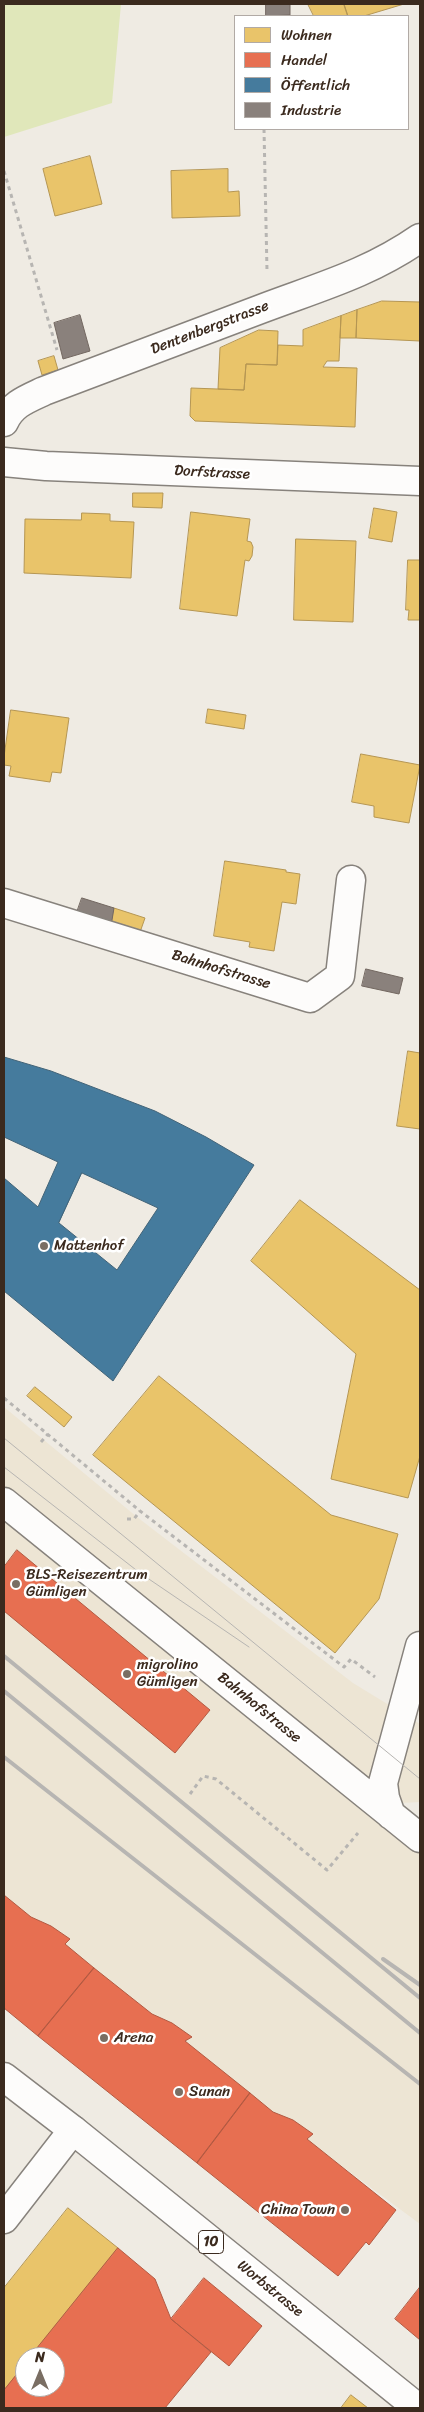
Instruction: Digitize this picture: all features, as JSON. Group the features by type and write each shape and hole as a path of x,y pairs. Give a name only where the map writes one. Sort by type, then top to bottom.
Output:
{"street":[{"name":"Dentenbergstrasse","path":"4,422 8,412 18,403 66,382 268,306 346,280 397,254 420,238"},
{"name":"Dorfstrasse","path":"4,462 46,466 420,481"},
{"name":"Bahnhofstrasse","path":"4,903 310,998 340,976 351,880"},
{"name":"Bahnhofstrasse","path":"4,1502 420,1838"},
{"path":"391,1815 385,1798 383,1784 419,1654"},
{"name":"Worbstrasse","path":"4,2077 73,2130 418,2408"},
{"path":"4,2219 73,2130"}],"path":[{"path":"264,130 268,306"},
{"path":"4,171 66,382"},
{"path":"4,1398 140,1511 344,1667 351,1659 406,1699"},
{"path":"41,1442 48,1434"},
{"path":"127,1519 134,1519 140,1511"},
{"path":"190,1794 203,1776 216,1779 327,1870 364,1826 391,1815"}],"shaded area":[{"path":"4,1407 137,1517 353,1683 420,1724 420,1802 360,1805 420,1853 420,2224 4,1916"}],"green space":[{"path":"4,4 121,4 112,103 4,137"}],"building: Wohnen":[{"path":"308,4 344,4 348,15 314,15"},
{"path":"344,4 404,4 367,15 348,15"},
{"path":"90,156 102,204 55,216 43,169"},
{"path":"228,169 228,192 239,191 240,216 172,218 171,171"},
{"path":"382,301 420,302 420,341 356,338 357,310"},
{"path":"357,310 356,338 340,338 341,316"},
{"path":"341,316 339,361 327,361 323,367 357,368 355,427 195,421 190,416 191,388 244,390 246,364 277,365 278,345 303,346 303,330"},
{"path":"259,330 278,331 277,365 246,364 244,390 218,389 220,348"},
{"path":"54,356 58,370 42,375 38,361"},
{"path":"133,493 163,493 162,508 133,507"},
{"path":"374,508 397,512 392,542 369,538"},
{"path":"191,512 250,519 247,541 251,542 253,547 252,556 249,561 245,560 237,616 180,609"},
{"path":"82,513 110,514 110,521 134,522 131,578 24,573 25,519 81,520"},
{"path":"296,539 356,541 353,622 294,620"},
{"path":"408,560 420,560 420,620 408,620 409,610 406,610"},
{"path":"208,709 246,715 244,729 206,723"},
{"path":"11,710 69,718 61,773 52,772 50,782 9,776 11,766 4,765 4,757"},
{"path":"361,754 420,765 409,823 374,817 374,806 352,802"},
{"path":"225,861 286,870 286,872 300,874 296,904 282,902 274,951 249,947 250,942 214,936"},
{"path":"114,908 145,918 139,935 111,926"},
{"path":"408,1051 420,1053 420,1129 397,1126"},
{"path":"300,1200 420,1290 420,1456 408,1498 331,1479 356,1354 251,1261"},
{"path":"159,1376 331,1515 398,1534 379,1599 335,1653 93,1455"},
{"path":"35,1387 72,1417 64,1427 27,1396"},
{"path":"68,2208 118,2248 38,2347 15,2347 15,2376 4,2390 4,2288"},
{"path":"351,2395 368,2408 341,2408"}],"building: Handel":[{"path":"17,1550 210,1710 175,1753 4,1611 4,1567"},
{"path":"4,1895 31,1917 51,1926 70,1939 65,1944 94,1968 38,2036 4,2008"},
{"path":"94,1968 152,2014 172,2023 192,2037 185,2041 250,2093 197,2163 38,2036"},
{"path":"250,2093 273,2112 293,2120 313,2134 307,2139 396,2210 369,2245 366,2242 338,2276 197,2163"},
{"path":"118,2248 155,2279 171,2319 211,2352 165,2408 4,2408 4,2390 15,2376 15,2397 65,2397 65,2347 38,2347"},
{"path":"204,2278 262,2326 229,2366 171,2319"},
{"path":"420,2287 420,2340 395,2319"}],"building: Öffentlich":[{"path":"4,1057 51,1071 155,1111 206,1137 254,1165 113,1381 4,1291 4,1178 38,1207 58,1162 4,1137","holes":["82,1173 158,1208 117,1270 59,1223"]}],"building: Industrie":[{"path":"266,4 290,4 290,15 266,15"},
{"path":"80,315 90,351 63,359 54,323"},
{"path":"82,898 114,908 111,926 76,915"},
{"path":"366,969 403,978 399,994 362,986"}],"tram line":[{"path":"4,1438 420,1779"},
{"path":"4,1467 140,1573 249,1647"}],"railway":[{"path":"4,1656 420,1998"},
{"path":"4,1691 420,2033"},
{"path":"4,1757 420,2084"},
{"path":"383,1959 420,1985"}],"place":[{"name":"Mattenhof","path":"44,1246"},
{"name":"BLS-Reisezentrum Gümligen","path":"16,1584"},
{"name":"migrolino Gümligen","path":"127,1674"},
{"name":"Arena","path":"104,2038"},
{"name":"Sunan","path":"179,2092"},
{"name":"China Town","path":"345,2210"}]}
